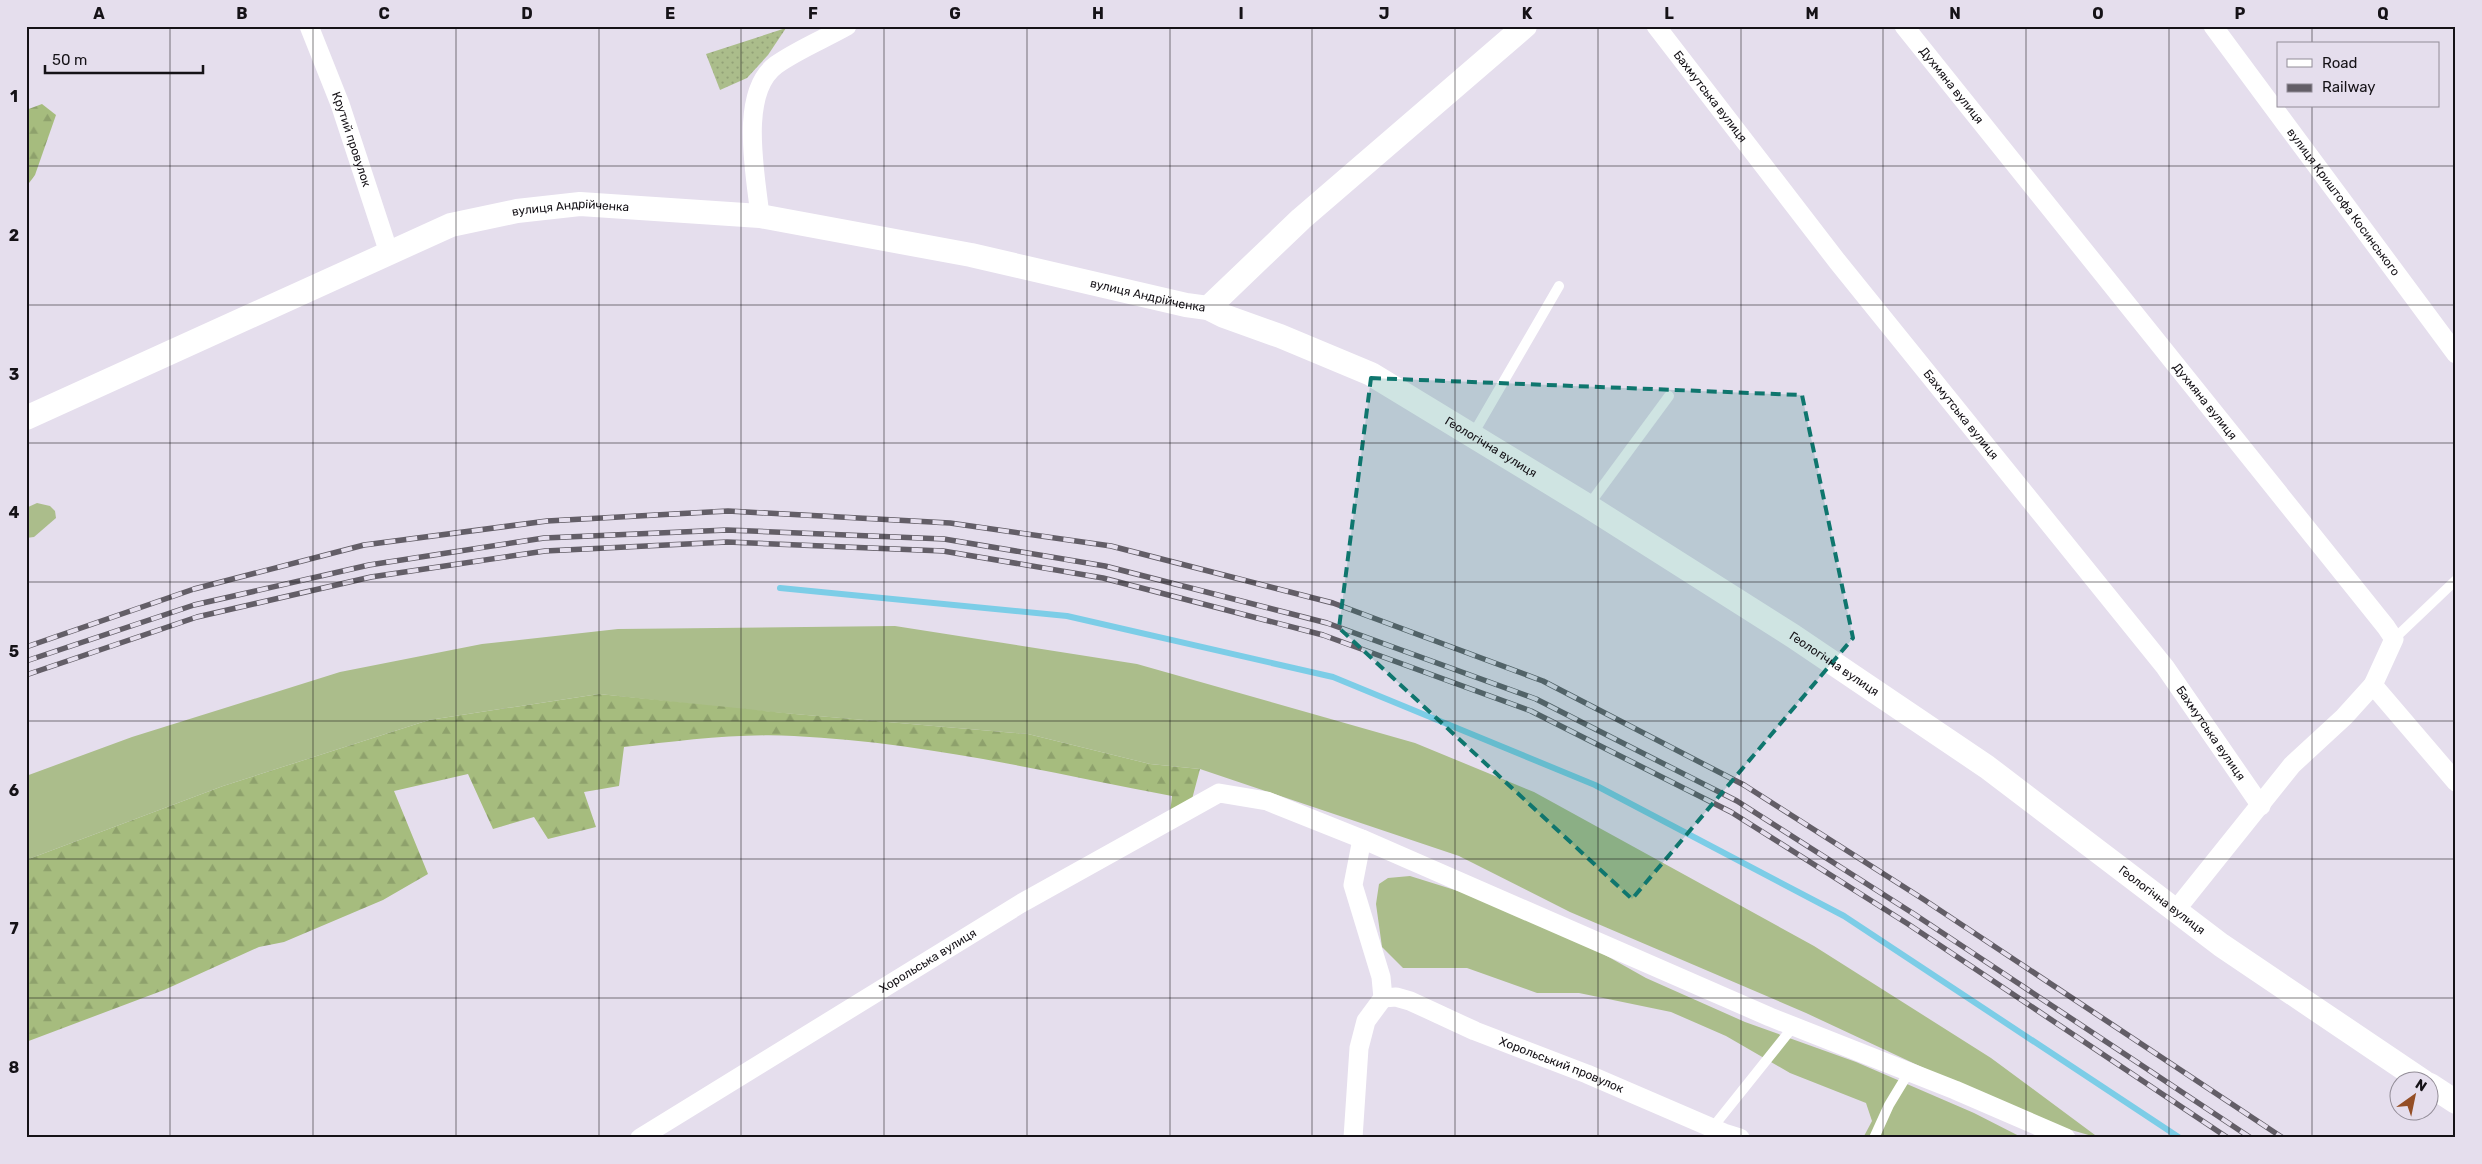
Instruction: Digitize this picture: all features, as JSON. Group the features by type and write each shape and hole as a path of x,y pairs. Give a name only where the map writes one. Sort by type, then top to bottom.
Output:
{"street":[{"name":"Крутий провулок","path":"309,26 340,104 389,253"},
{"path":"760,216 753,142 754,104 760,82 775,66 847,26"},
{"name":"вулиця Андрійченка","path":"26,418 451,226 517,211 580,204 760,216 971,255 1186,305 1208,308 1301,219 1525,26"},
{"name":"Бахмутська вулиця","path":"1656,26 1837,261 2165,667 2261,806"},
{"name":"Духмяна вулиця","path":"1904,26 2366,600 2394,639"},
{"name":"вулиця Криштофа Косинського","path":"2213,26 2456,354"},
{"name":"Геологічна вулиця","path":"1208,308 1371,374 1588,506 1793,636 1986,767 2220,945 2409,1072"},
{"path":"2175,911 2292,765 2344,717 2374,685 2394,639"},
{"path":"2374,685 2456,782"},
{"name":"Хорольська вулиця","path":"640,1138 1020,904 1219,793 1267,801 1362,838"},
{"path":"1353,1138 1359,1048 1366,1021 1383,998 1381,977 1353,885 1362,838 1793,1027 1909,1072 2066,1138"},
{"name":"Хорольський провулок","path":"1383,998 1396,997 1410,1001 1475,1031 1587,1074 1740,1138"},
{"path":"2440,1092 2456,1102"}],"lane":[{"path":"1472,436 1559,286"},
{"path":"1588,506 1669,396"},
{"path":"2394,639 2456,580"},
{"path":"1713,1127 1793,1027"},
{"path":"1874,1138 1889,1105 1909,1072"}],"highlighted area":[{"path":"1371,378 1802,395 1853,638 1632,899 1339,628"}],"green space":[{"path":"786,28 768,55 747,78 720,90 706,54"},
{"path":"42,104 56,115 35,175 26,187 26,110"},
{"path":"37,503 50,506 55,511 56,518 34,537 26,538 26,508"},
{"path":"895,626 1137,664 1415,743 1534,792 1814,946 1991,1058 2099,1138 2033,1119 1806,1013 1570,912 1459,856 1200,769 1150,764 1028,734 737,709 599,694 429,720 223,786 26,860 26,776 132,737 340,672 482,644 618,629"},
{"path":"599,694 795,714 1028,734 1150,764 1200,769 1191,803 1170,813 1172,796 937,751 842,739 773,735 666,742 624,747 619,786 584,792 596,827 548,839 534,817 493,829 468,774 394,791 428,874 383,900 284,942 259,947 164,990 26,1042 26,860 223,786 429,720"},
{"path":"1410,876 1474,896 1582,942 1646,978 1745,1022 1856,1062 1974,1113 2023,1138 1863,1138 1872,1121 1866,1103 1790,1073 1726,1036 1671,1012 1579,993 1537,993 1467,968 1403,968 1382,947 1376,904 1379,884 1388,878"}],"waterway":[{"path":"780,588 1067,616 1333,677 1595,785 1844,916 2180,1138"}],"railway":[{"path":"26,647 194,589 364,545 547,521 728,511 950,523 1111,546 1333,603 1543,681 1744,785 1923,899 2283,1138"},
{"path":"26,661 194,605 369,565 544,538 727,530 944,539 1105,566 1327,623 1536,699 1737,801 1914,914 2251,1138"},
{"path":"26,675 197,617 371,577 545,551 727,542 943,551 1103,578 1323,635 1531,711 1731,812 1908,924 2228,1138"}]}
